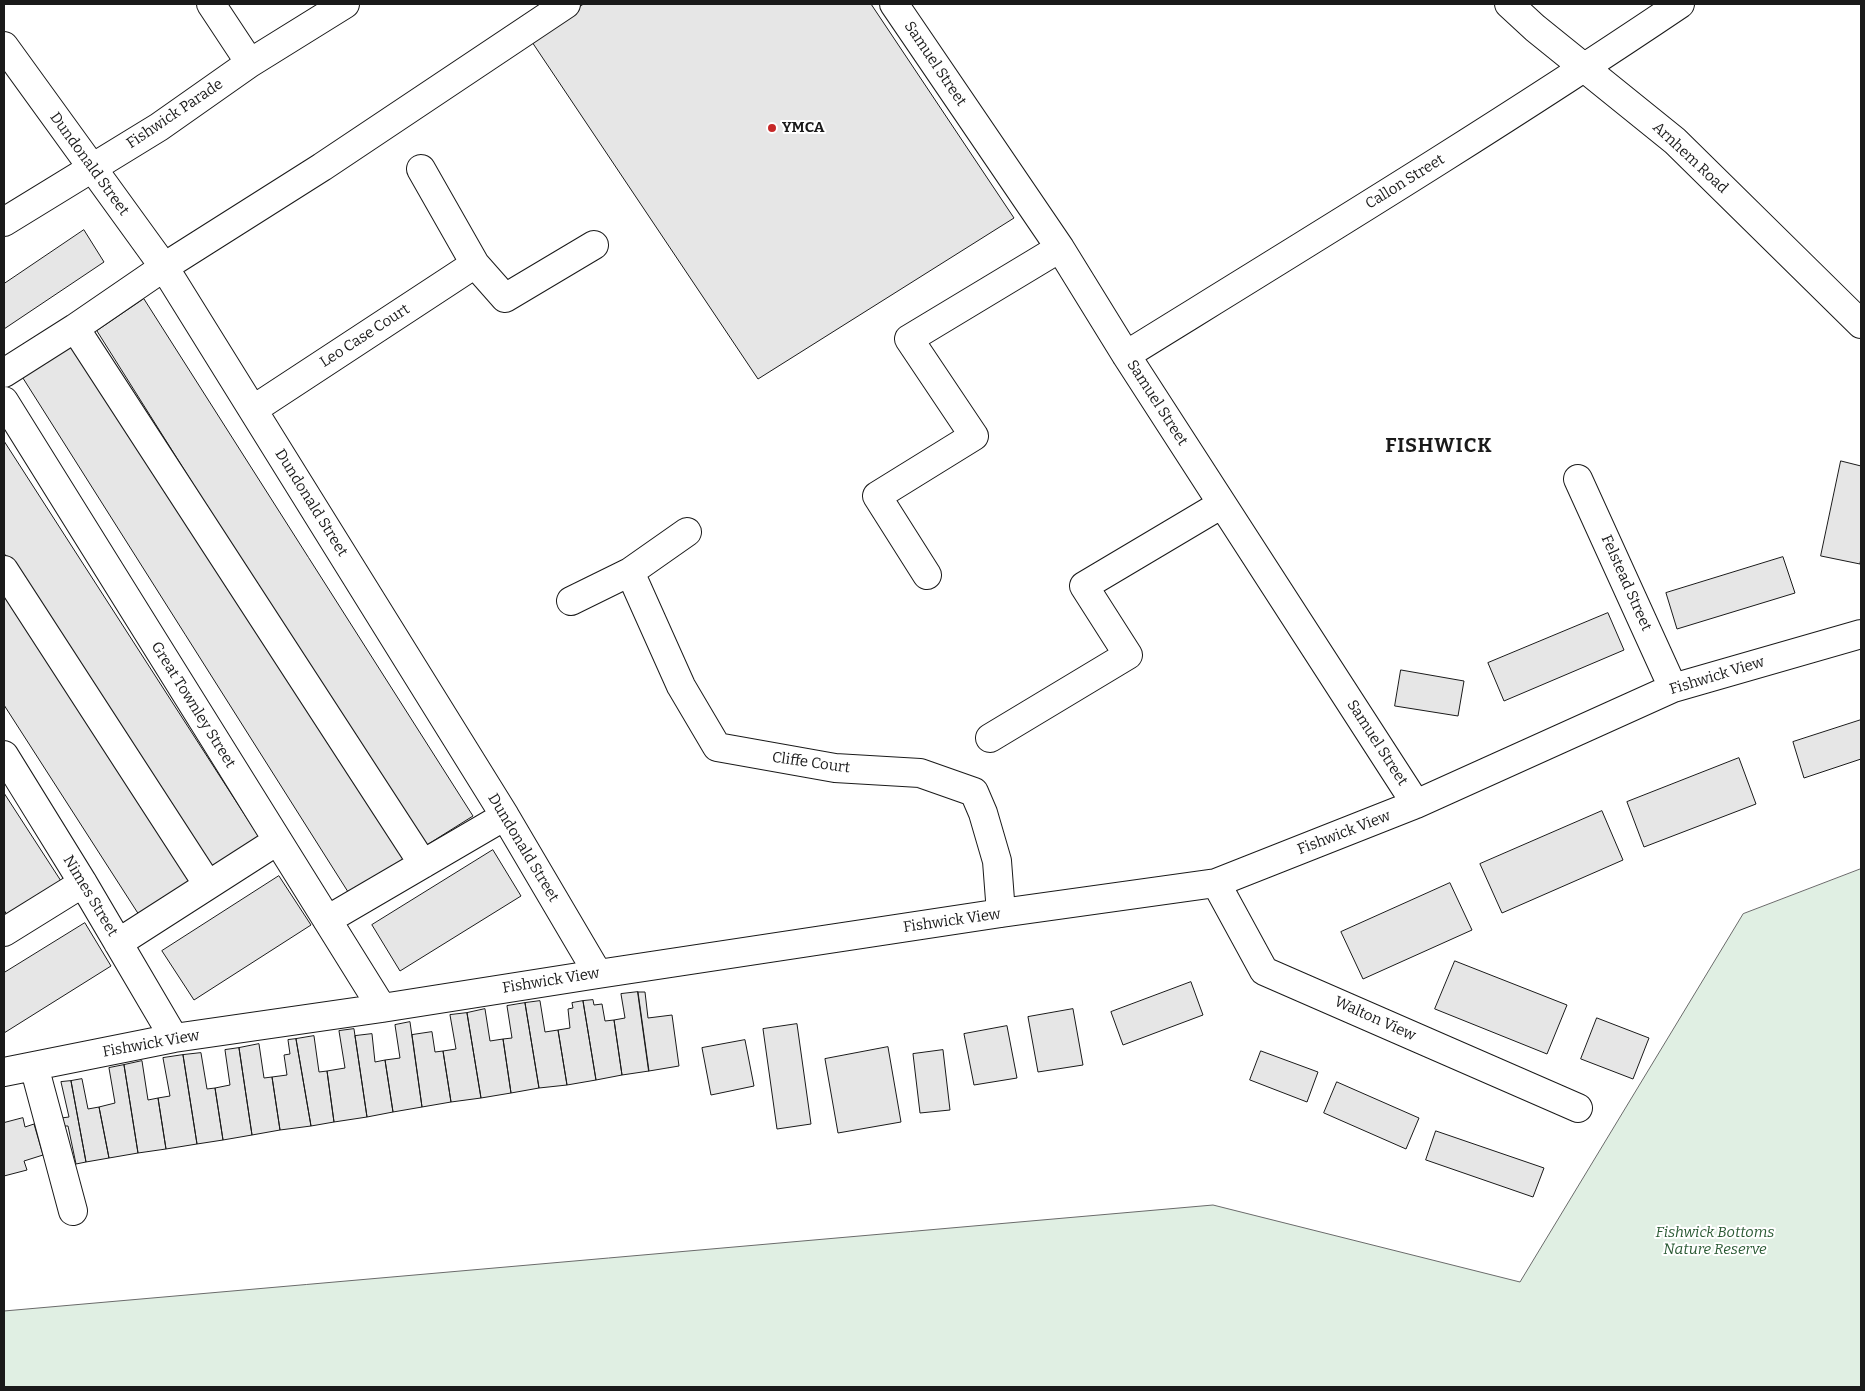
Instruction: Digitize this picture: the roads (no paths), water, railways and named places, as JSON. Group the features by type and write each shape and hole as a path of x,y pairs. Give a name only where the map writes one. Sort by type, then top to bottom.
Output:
{"street":[{"path":"211,4 250,63"},
{"name":"Fishwick Parade","path":"4,222 159,127 250,63 346,4"},
{"path":"4,373 75,328 164,267 322,167 566,4"},
{"name":"Samuel Street","path":"894,4 1060,248 1126,355 1416,804"},
{"name":"Arnhem Road","path":"1509,4 1535,28 1674,141 1861,324"},
{"name":"Callon Street","path":"1126,355 1355,214 1585,68 1680,4"},
{"name":"Dundonald Street","path":"4,46 164,267 254,409 505,816 598,974"},
{"path":"421,169 476,264 505,298 594,245"},
{"path":"927,574 877,496 974,436 909,339 1060,248"},
{"name":"Leo Case Court","path":"254,409 476,264"},
{"path":"75,328 423,864"},
{"name":"Great Townley Street","path":"4,401 382,1008"},
{"name":"Felstead Street","path":"1578,479 1673,688"},
{"path":"990,738 1128,656 1084,586 1222,504"},
{"path":"571,601 630,572 687,532"},
{"path":"4,570 208,885"},
{"name":"Cliffe Court","path":"630,572 681,686 716,747 835,768 920,773 974,792 983,813 997,861 1001,913"},
{"name":"Fishwick View","path":"4,1072 174,1038 1001,913 1216,883 1416,804 1673,688 1861,634"},
{"name":"Nimes Street","path":"4,755 83,883 174,1038"},
{"path":"327,920 505,816"},
{"path":"118,943 277,840"},
{"path":"5,927 83,883"},
{"name":"Walton View","path":"1216,883 1264,971 1578,1108"},
{"path":"34,1066 73,1211"}],"place":[{"name":"YMCA","path":"772,128"}],"district":[{"name":"FISHWICK","path":"1439,446"}],"park label":[{"name":"Fishwick Bottoms Nature Reserve","path":"1715,1242"}]}
